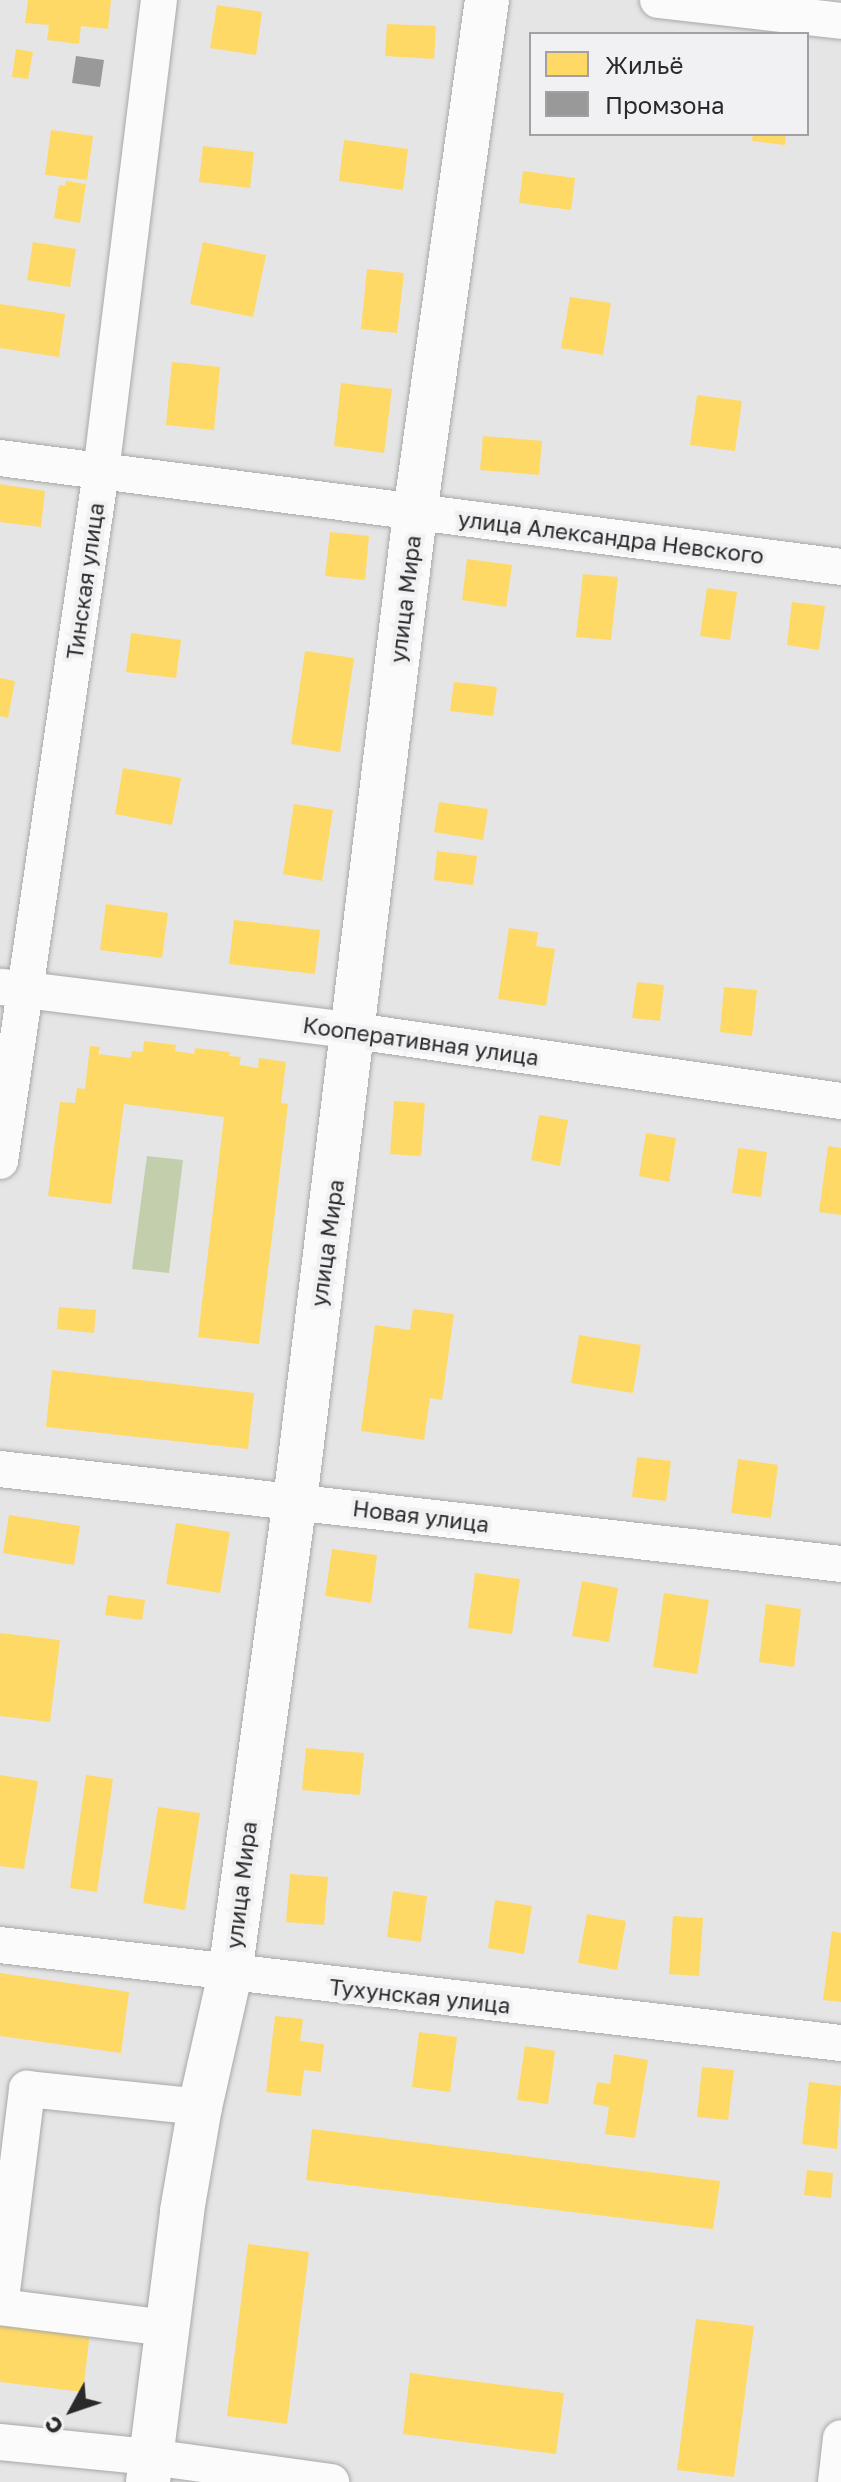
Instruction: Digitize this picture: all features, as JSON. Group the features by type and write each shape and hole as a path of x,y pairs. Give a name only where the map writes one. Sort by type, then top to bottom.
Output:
{"main road":[{"name":"улица Мира","path":"150,2470 166,2328 200,2107 230,1974 295,1501 355,1031 415,513 487,0"}],"street":[{"name":"Тинская улица","path":"0,1161 12,988 101,472 159,0"},
{"path":"658,0 841,21"},
{"name":"улица Александра Невского","path":"0,458 841,567"},
{"name":"Кооперативная улица","path":"12,988 355,1031 841,1101"},
{"name":"Новая улица","path":"0,1469 841,1564"},
{"name":"Тухунская улица","path":"0,1945 841,2043"},
{"path":"166,2328 0,2307 27,2089 200,2107"},
{"path":"836,2482 841,2438"},
{"path":"0,2442 150,2470 331,2482"}],"green space":[{"path":"147,1156 183,1160 169,1273 132,1269"}],"building: Жильё":[{"path":"28,0 111,0 108,29 81,26 79,44 47,40 49,25 25,23"},
{"path":"217,5 262,12 256,55 210,48"},
{"path":"387,24 436,26 434,59 385,56"},
{"path":"16,49 33,52 28,79 12,77"},
{"path":"51,130 93,136 87,180 45,175"},
{"path":"753,136 786,136 785,145 752,141"},
{"path":"344,140 408,149 403,190 339,181"},
{"path":"203,146 254,152 250,188 199,182"},
{"path":"523,171 575,178 571,210 519,203"},
{"path":"66,181 86,184 80,223 54,218 59,185 65,186"},
{"path":"33,242 76,249 70,287 27,280"},
{"path":"203,242 266,255 253,317 190,304"},
{"path":"367,269 404,273 397,333 361,329"},
{"path":"570,297 611,303 603,355 561,348"},
{"path":"0,304 65,314 59,357 0,348"},
{"path":"172,362 220,367 214,430 166,425"},
{"path":"341,383 392,389 384,453 334,446"},
{"path":"697,395 742,401 735,451 690,445"},
{"path":"483,436 542,441 539,475 480,470"},
{"path":"0,484 45,491 41,527 0,522"},
{"path":"330,532 369,536 365,580 325,576"},
{"path":"467,559 512,565 506,607 462,600"},
{"path":"583,574 618,577 611,640 576,637"},
{"path":"707,588 737,592 730,640 700,636"},
{"path":"792,602 825,606 819,650 787,645"},
{"path":"131,633 181,640 176,678 126,672"},
{"path":"305,651 354,658 340,752 291,744"},
{"path":"0,678 15,681 8,718 0,716"},
{"path":"454,682 497,687 493,716 450,711"},
{"path":"123,768 181,778 172,825 115,814"},
{"path":"439,802 488,809 483,840 434,832"},
{"path":"294,804 333,810 322,881 283,874"},
{"path":"437,851 477,856 473,885 434,880"},
{"path":"106,904 168,913 162,958 100,950"},
{"path":"234,920 320,930 315,974 229,964"},
{"path":"509,928 538,932 536,946 555,949 546,1006 498,999"},
{"path":"637,982 664,985 660,1021 632,1018"},
{"path":"724,987 757,990 752,1036 720,1032"},
{"path":"144,1041 176,1045 175,1051 194,1054 195,1048 230,1052 229,1056 241,1057 239,1065 258,1068 259,1058 286,1062 281,1103 288,1104 259,1344 198,1337 224,1117 124,1104 111,1204 48,1196 60,1102 75,1103 77,1088 85,1089 90,1046 100,1047 98,1054 131,1058 132,1051 143,1052"},
{"path":"394,1101 425,1103 421,1156 390,1154"},
{"path":"539,1115 568,1120 560,1166 531,1160"},
{"path":"646,1133 676,1138 669,1182 639,1176"},
{"path":"828,1146 841,1148 841,1215 819,1212"},
{"path":"738,1148 767,1152 761,1197 732,1193"},
{"path":"59,1307 96,1310 94,1333 57,1329"},
{"path":"413,1309 454,1314 442,1400 430,1398 424,1440 361,1431 375,1325 410,1330"},
{"path":"579,1335 641,1345 633,1393 571,1383"},
{"path":"52,1370 254,1393 248,1449 46,1427"},
{"path":"637,1457 671,1461 666,1501 632,1497"},
{"path":"738,1459 778,1465 771,1518 731,1513"},
{"path":"9,1515 80,1526 74,1565 3,1553"},
{"path":"176,1523 230,1532 220,1593 166,1584"},
{"path":"332,1549 377,1555 371,1603 325,1596"},
{"path":"475,1573 520,1579 512,1634 468,1628"},
{"path":"582,1581 618,1588 609,1642 572,1636"},
{"path":"664,1593 709,1600 697,1674 653,1667"},
{"path":"108,1595 145,1600 142,1620 105,1615"},
{"path":"766,1604 801,1609 794,1667 759,1662"},
{"path":"0,1633 60,1640 50,1722 0,1716"},
{"path":"306,1748 364,1753 360,1795 302,1790"},
{"path":"0,1775 38,1781 24,1869 0,1866"},
{"path":"86,1775 113,1779 97,1892 70,1888"},
{"path":"158,1807 200,1813 185,1910 143,1903"},
{"path":"290,1874 328,1877 324,1925 286,1922"},
{"path":"393,1891 427,1896 421,1942 387,1937"},
{"path":"495,1900 532,1906 524,1954 488,1948"},
{"path":"587,1914 626,1921 617,1970 578,1963"},
{"path":"673,1916 703,1918 699,1976 669,1974"},
{"path":"832,1931 841,1933 841,2002 823,2000"},
{"path":"0,1973 129,1992 121,2053 0,2036"},
{"path":"275,2016 303,2019 300,2041 324,2044 321,2072 304,2070 301,2096 266,2092"},
{"path":"419,2032 457,2037 450,2092 412,2087"},
{"path":"525,2046 555,2051 548,2104 517,2100"},
{"path":"614,2054 648,2060 635,2138 605,2134 609,2107 593,2104 597,2082 610,2084"},
{"path":"702,2067 734,2070 728,2120 697,2117"},
{"path":"809,2082 841,2086 837,2149 802,2144"},
{"path":"312,2129 720,2181 713,2229 306,2180"},
{"path":"807,2170 833,2173 831,2198 804,2195"},
{"path":"248,2244 309,2252 287,2424 227,2416"},
{"path":"696,2319 754,2326 734,2477 677,2470"},
{"path":"0,2321 90,2332 83,2392 0,2382"},
{"path":"410,2373 564,2393 556,2454 403,2434"}],"building: Промзона":[{"path":"76,56 104,60 100,87 72,83"}]}
